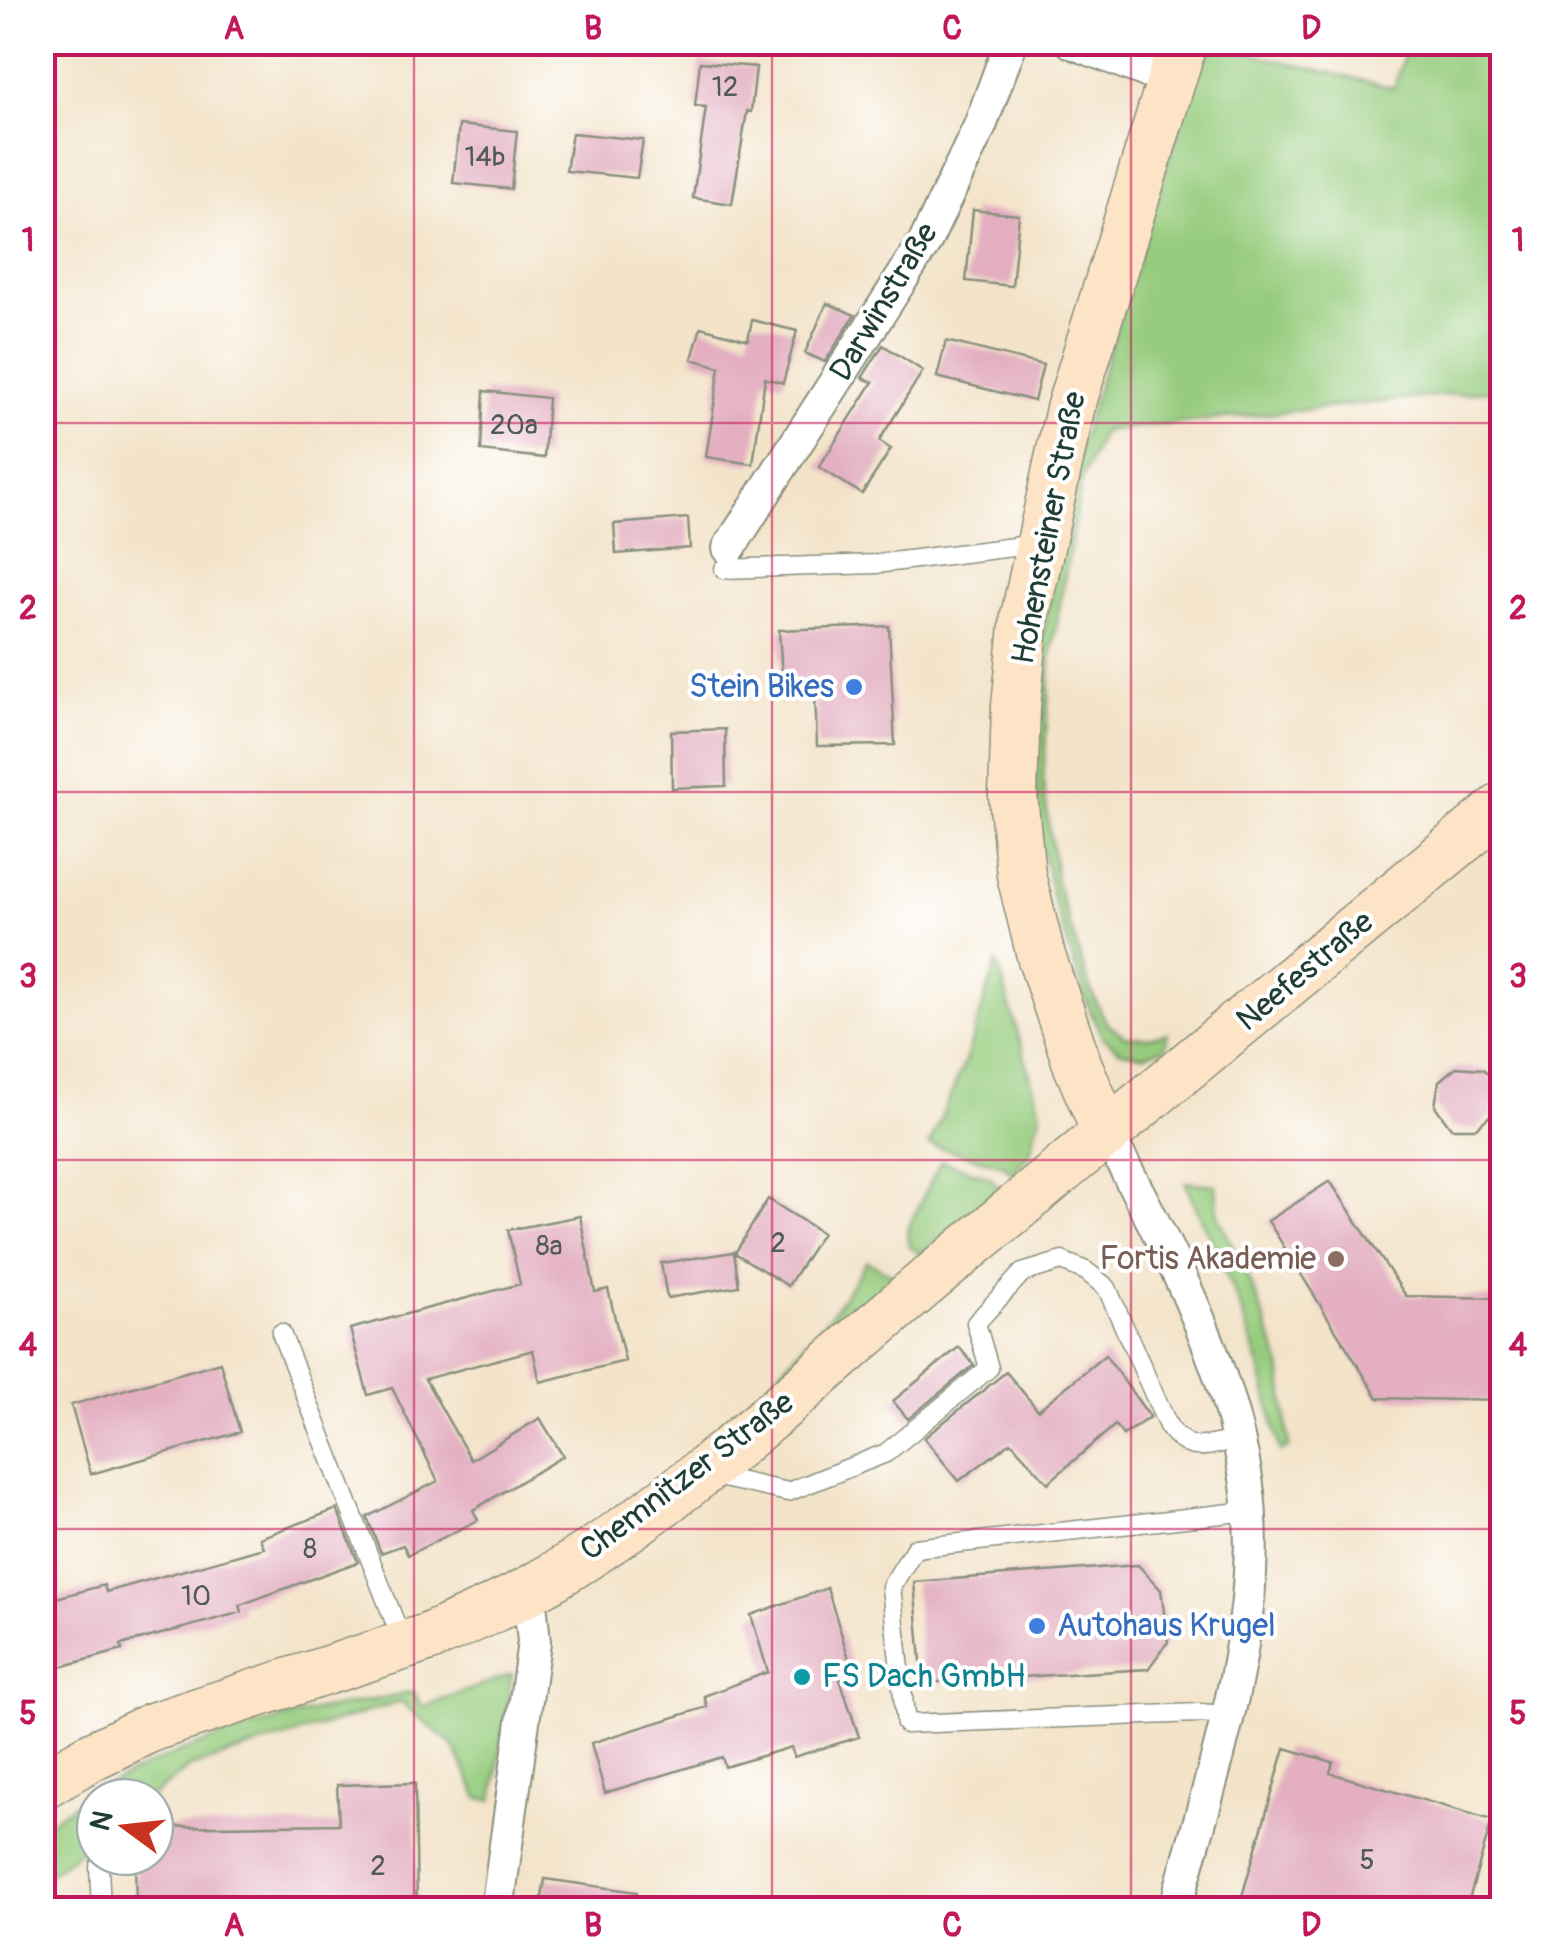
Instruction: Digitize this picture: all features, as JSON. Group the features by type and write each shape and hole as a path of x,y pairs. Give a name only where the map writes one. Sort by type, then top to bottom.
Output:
{"main road":[{"name":"Hohensteiner Straße","path":"1107,1134 1065,1029 1020,875 1013,796 1016,706 1025,616 1070,409 1177,62"},
{"name":"Neefestraße","path":"1107,1134 1502,807"},
{"name":"Chemnitzer Straße","path":"42,1785 152,1727 405,1645 529,1590 625,1530 702,1473 1107,1134"}],"street":[{"name":"Darwinstraße","path":"726,558 924,242 980,126 1011,42"},
{"path":"1072,42 1177,62"},
{"path":"1107,1134 1154,1221 1219,1374 1238,1439 1249,1510 1242,1648 1228,1715 1175,1910"},
{"path":"497,1910 534,1642 529,1590"}],"lane":[{"path":"726,558 876,564 1042,544"},
{"path":"702,1473 788,1492 886,1454 990,1368 976,1323 1022,1273 1062,1262 1086,1271 1106,1288 1168,1426 1178,1440 1197,1448 1238,1439"},
{"path":"280,1333 405,1645"},
{"path":"1228,1715 906,1724 892,1587 915,1548 1249,1510"},
{"path":"100,1877 101,1910"}],"green space":[{"path":"1408,43 1502,43 1502,389 1103,431 1082,478 1051,654 1043,781 1057,886 1091,991 1107,1024 1125,1036 1147,1038 1168,1033 1165,1048 1142,1055 1121,1051 1102,1037 1086,1001 1052,896 1040,836 1035,782 1041,644 1081,440 1202,55 1220,46 1394,88"},
{"path":"997,962 1041,1113 1030,1153 1012,1174 1004,1165 929,1145 965,1062"},
{"path":"941,1161 991,1177 999,1189 920,1254 910,1247 907,1230"},
{"path":"1185,1182 1216,1185 1218,1215 1257,1298 1281,1365 1289,1447 1280,1452 1261,1370 1240,1307"},
{"path":"867,1261 897,1277 742,1413 832,1313"},
{"path":"512,1674 493,1800 479,1798 453,1745 400,1702 190,1767 175,1779 124,1777 200,1744 301,1714 413,1692 423,1707"},
{"path":"75,1805 75,1854 43,1879 43,1826"}],"building":[{"path":"700,62 756,67 732,204 693,198 706,107 695,106"},
{"path":"459,125 517,131 511,189 453,183"},
{"path":"572,133 643,140 637,178 566,171"},
{"path":"973,210 1019,215 1012,286 966,281"},
{"path":"827,303 855,315 825,362 805,353"},
{"path":"752,320 797,331 783,383 765,378 753,464 706,457 720,367 692,359 701,327 748,340"},
{"path":"946,341 1043,365 1034,401 937,377"},
{"path":"883,345 923,371 879,441 891,449 862,494 819,467 873,382 862,378"},
{"path":"484,391 548,398 544,458 481,451"},
{"path":"688,518 690,548 616,554 614,524"},
{"path":"889,626 895,745 817,746 815,693 783,693 779,630"},
{"path":"725,729 726,786 672,788 671,731"},
{"path":"1456,1067 1483,1069 1497,1082 1493,1113 1476,1128 1451,1128 1435,1106 1439,1081"},
{"name":"Fortis Akademie","path":"1330,1181 1406,1296 1502,1298 1502,1401 1378,1398 1268,1221"},
{"path":"768,1199 822,1233 788,1286 735,1253"},
{"path":"580,1216 595,1292 608,1289 625,1361 540,1382 533,1350 425,1379 471,1460 540,1418 563,1456 473,1510 478,1520 408,1555 403,1545 381,1553 367,1517 438,1481 392,1388 368,1395 350,1329 520,1284 508,1230"},
{"path":"734,1252 739,1286 667,1298 661,1263"},
{"path":"959,1347 974,1365 908,1419 893,1401"},
{"path":"1105,1355 1150,1417 1123,1435 1115,1425 1048,1483 1011,1442 959,1481 924,1438 1006,1372 1038,1410"},
{"path":"220,1362 240,1432 91,1474 71,1405"},
{"path":"337,1509 358,1562 240,1605 242,1612 121,1645 122,1650 42,1672 42,1602 104,1585 106,1592 264,1548 260,1538"},
{"path":"1138,1565 1161,1590 1168,1642 1148,1669 923,1683 914,1582"},
{"name":"FS Dach GmbH","path":"827,1588 854,1675 840,1679 859,1737 794,1757 791,1747 725,1767 722,1757 605,1793 591,1743 707,1707 704,1696 768,1672 751,1615"},
{"path":"1285,1748 1333,1762 1330,1773 1492,1820 1466,1910 1238,1910"},
{"path":"415,1783 417,1910 136,1910 135,1877 175,1877 175,1827 339,1824 337,1785"},
{"path":"545,1879 637,1892 636,1910 540,1910"}],"place":[{"name":"Stein Bikes","path":"854,687"},
{"name":"Fortis Akademie","path":"1336,1259"},
{"name":"Autohaus Krugel","path":"1037,1626"},
{"name":"FS Dach GmbH","path":"802,1677"}]}
